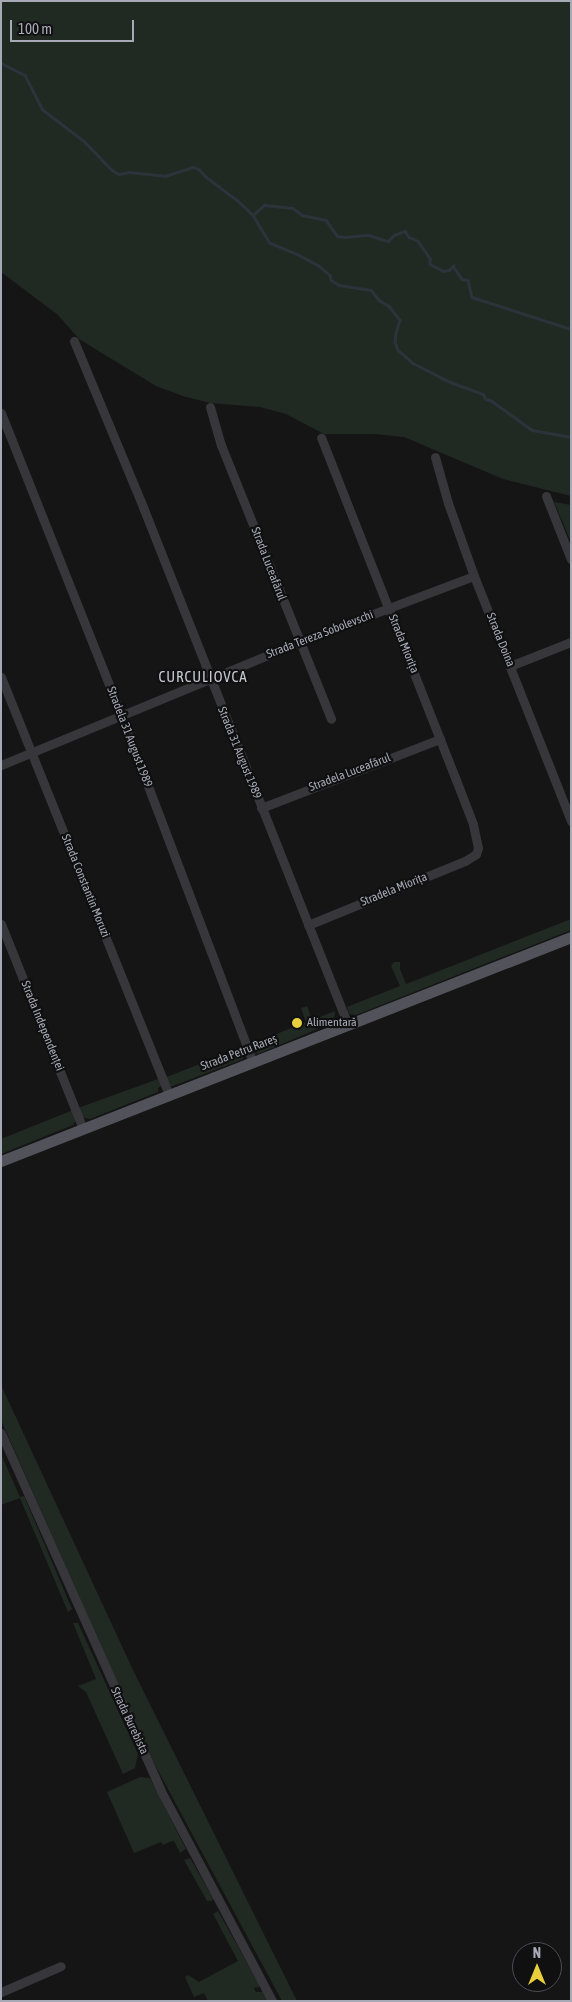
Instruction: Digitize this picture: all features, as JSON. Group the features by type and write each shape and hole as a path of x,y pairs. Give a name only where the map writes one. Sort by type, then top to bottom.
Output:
{"main road":[{"name":"Strada Petru Rareș","path":"1,1161 571,938"}],"street":[{"name":"Strada 31 August 1989","path":"74,341 146,516 348,1025"},
{"name":"Strada Luceafărul","path":"210,407 221,444 331,720"},
{"name":"Stradela 31 August 1989","path":"1,412 121,715 253,1062"},
{"name":"Strada Miorița","path":"321,438 473,824 478,840 477,852"},
{"name":"Strada Doina","path":"435,457 448,503 474,576 571,820"},
{"path":"546,496 571,559"},
{"name":"Strada Tereza Sobolevschi","path":"1,765 299,642 474,576"},
{"path":"510,666 571,642"},
{"name":"Strada Constantin Moruzi","path":"1,677 168,1095"},
{"name":"Stradela Luceafărul","path":"261,808 440,739"},
{"name":"Stradela Miorița","path":"308,925 466,861 477,852"},
{"name":"Strada Independenței","path":"1,924 83,1129"},
{"name":"Strada Burebista","path":"1,1433 161,1791 272,2001"},
{"path":"1,1992 61,1966"}],"shaded area":[{"path":"1,1 571,1 571,496 503,479 404,437 374,434 324,434 286,414 260,407 210,403 156,386 79,339 58,315 1,272"},
{"path":"554,502 571,505 571,542"},
{"path":"571,919 571,930 356,1015 349,1014 347,1007 400,986 391,966 394,962 400,962 400,969 406,984"},
{"path":"307,1006 312,1020 335,1011 334,1022 258,1054 255,1052 252,1044 306,1022 301,1008"},
{"path":"243,1047 243,1059 173,1086 170,1086 164,1078"},
{"path":"158,1079 161,1086 158,1088 158,1092 90,1119 81,1117 78,1108"},
{"path":"73,1110 77,1119 73,1125 1,1154 1,1139"},
{"path":"1,1385 133,1670 297,2001 282,2001 147,1750 1,1420"},
{"path":"1,1454 20,1497 24,1496 72,1609 68,1612 20,1498 1,1505"},
{"path":"73,1623 78,1623 138,1754 135,1768 123,1774 86,1692 78,1686 96,1679"},
{"path":"140,1777 150,1778 186,1849 180,1853 174,1841 172,1841 163,1845 161,1842 134,1853 107,1792"},
{"path":"190,1858 213,1898 212,1901 207,1901 184,1860"},
{"path":"218,1911 259,1984 259,1987 254,1988 256,1992 263,1992 268,2001 208,2001 204,1993 194,1997 185,1977 188,1975 199,1982 238,1961 213,1914"}],"waterway":[{"path":"1,63 25,75 42,109 84,141 112,170 119,174 129,172 165,176 193,167 199,169 253,215 270,243 318,265 330,275 331,280 339,285 371,290 379,300 389,306 400,320 395,342 398,350 413,363 450,382 483,394 486,399 492,401 532,430 571,437"},
{"path":"253,215 264,205 293,208 302,215 326,220 337,236 345,237 369,235 388,241 394,235 405,231 409,237 418,241 430,258 430,264 443,271 449,270 453,266 462,279 468,280 472,297 571,329"}],"place":[{"name":"Alimentară","path":"297,1023"}],"district":[{"name":"CURCULIOVCA","path":"203,677"}]}
